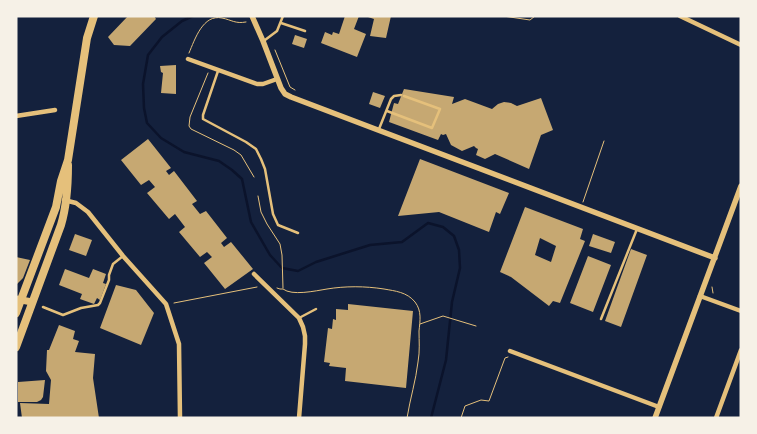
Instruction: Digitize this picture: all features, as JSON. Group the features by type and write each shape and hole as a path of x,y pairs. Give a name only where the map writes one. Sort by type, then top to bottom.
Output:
{"main road":[{"path":"16,313 19,300 68,182 68,160 87,38 94,16"},
{"path":"16,347 59,232 63,218 62,200"},
{"path":"19,300 32,302"}],"street":[{"path":"680,16 741,45"},
{"path":"252,19 263,41 277,79 283,91 291,97 715,258"},
{"path":"188,59 260,84 277,79"},
{"path":"16,116 55,110"},
{"path":"655,418 739,196 741,186"},
{"path":"62,200 76,203 84,208 123,256 166,304 179,344 180,418"},
{"path":"254,274 299,318 303,327 305,344 299,418"},
{"path":"700,296 741,311"},
{"path":"716,418 741,350"},
{"path":"510,351 659,407"}],"lane":[{"path":"263,41 277,31 283,16"},
{"path":"281,23 305,31"},
{"path":"218,71 203,119 256,149 265,169 273,214 278,225 298,234"},
{"path":"378,131 392,98 395,95 402,95 440,109 432,128 387,111"},
{"path":"601,319 637,228"},
{"path":"43,307 63,315 81,308 98,305 109,280 113,264 123,256"},
{"path":"299,318 316,308"}],"path":[{"path":"503,16 530,20 534,16"},
{"path":"188,59 199,30 207,21 218,17 235,23 246,22 252,19"},
{"path":"275,50 290,86 295,90"},
{"path":"581,207 604,141"},
{"path":"258,196 261,212 280,244 283,289 287,292 314,292 356,286 402,293 411,298 418,307 420,312 418,361 407,418"},
{"path":"174,302 266,285"},
{"path":"711,287 713,293"},
{"path":"420,324 443,316 476,326"},
{"path":"461,418 465,406 481,400 489,401 505,358 508,357 510,351"}],"building":[{"path":"128,16 154,16 156,19 130,46 114,45 108,37"},
{"path":"345,16 359,16 354,29 366,34 357,57 321,43 325,32 332,35 333,32 339,34"},
{"path":"365,16 391,16 386,38 370,36 374,19"},
{"path":"295,35 307,39 304,48 292,44"},
{"path":"176,65 176,94 161,93 163,73 160,66"},
{"path":"404,89 454,97 452,104 465,99 492,109 504,102 517,106 541,98 553,130 541,135 529,169 495,154 485,159 476,155 478,149 474,146 462,151 451,145 446,134 441,134 438,140 389,122 394,103 398,104"},
{"path":"373,92 385,96 380,108 369,104"},
{"path":"148,139 171,168 166,171 169,175 174,171 197,201 192,204 200,214 206,211 227,238 221,243 224,247 231,242 253,269 225,289 204,263 212,257 207,252 200,257 179,232 185,227 175,214 169,219 147,193 155,187 149,180 141,185 121,160"},
{"path":"420,159 509,193 500,214 496,212 489,232 439,212 398,216"},
{"path":"525,207 583,229 580,239 585,241 560,303 553,301 549,306 511,277 500,272","holes":["540,238 556,246 551,262 535,255"]},
{"path":"75,234 92,240 86,256 69,250"},
{"path":"593,234 615,242 611,253 589,246"},
{"path":"631,249 647,255 621,327 605,321"},
{"path":"588,256 611,265 593,312 570,303"},
{"path":"16,257 30,260 23,278 16,285"},
{"path":"65,269 89,278 93,269 106,274 103,283 106,284 100,300 97,298 94,304 80,299 82,294 59,285"},
{"path":"116,285 136,290 154,313 141,345 100,328"},
{"path":"348,304 413,311 406,388 345,381 346,368 329,366 330,363 324,362 328,328 332,329 333,319 336,320 336,309 348,310"},
{"path":"59,325 75,331 73,339 79,341 75,352 95,354 93,378 99,418 22,418 20,403 49,404 51,380 46,371 47,350 49,350"},
{"path":"45,380 41,400 37,402 18,402 18,382"}],"waterway":[{"path":"193,16 182,21 162,37 148,55 143,84 147,123 161,138 184,152 219,161 242,179 251,222 270,255 282,268 298,271 316,262 370,245 402,242 428,223 443,227 454,236 459,250 460,268 452,302 446,360 431,418"}]}
